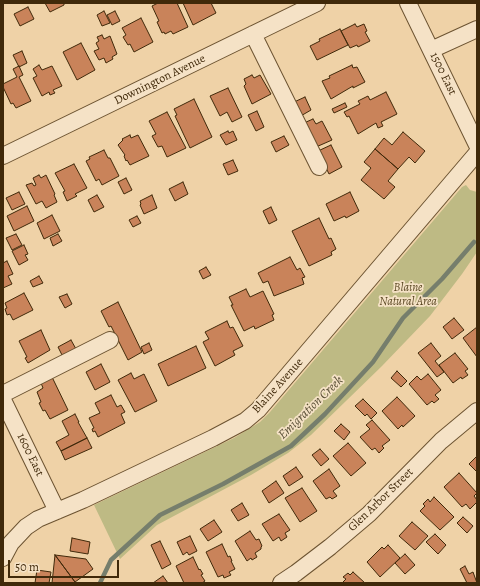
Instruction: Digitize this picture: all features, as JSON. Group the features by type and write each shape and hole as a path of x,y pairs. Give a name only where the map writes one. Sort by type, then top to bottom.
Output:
{"street":[{"name":"Downington Avenue","path":"3,156 317,3"},
{"name":"1500 East","path":"408,3 477,145"},
{"path":"431,50 477,29"},
{"path":"253,34 319,167"},
{"name":"Blaine Avenue","path":"3,558 11,543 26,527 38,519 83,500 213,438 245,421 258,410 477,153"},
{"path":"3,394 110,340"},
{"name":"1600 East","path":"3,400 57,511"},
{"name":"Glen Arbor Street","path":"281,583 330,547 368,514 441,441 477,411"}],"green space":[{"name":"Blaine Natural Area","path":"466,185 470,190 477,192 477,252 430,316 382,366 311,435 288,453 251,475 157,525 120,559 94,505 234,438 260,422 462,187"}],"building":[{"path":"45,3 64,3 64,5 50,12"},
{"path":"158,3 177,3 188,27 173,34 171,31 165,34 164,32 162,33 157,22 159,21 152,6"},
{"path":"183,3 211,3 216,13 193,25"},
{"path":"28,7 34,19 20,26 14,14"},
{"path":"104,11 110,23 102,26 97,15"},
{"path":"115,11 120,21 112,25 107,15"},
{"path":"141,18 153,42 134,52 130,44 128,45 123,37 126,35 122,28"},
{"path":"355,24 357,27 364,24 367,31 365,32 370,41 358,47 357,45 350,48 341,31"},
{"path":"340,29 348,45 317,60 310,46 320,41 319,39"},
{"path":"102,35 104,39 110,36 117,54 112,57 113,59 106,63 104,58 99,60 94,51 99,49 96,43 99,41 97,37"},
{"path":"81,43 95,70 77,80 63,52"},
{"path":"22,51 27,63 19,67 13,55"},
{"path":"39,65 42,70 52,66 62,86 53,90 55,93 50,95 49,92 42,96 33,78 37,76 33,69"},
{"path":"352,65 353,68 357,67 365,82 353,88 353,86 331,99 322,81"},
{"path":"19,66 23,75 19,77 31,101 16,108 13,103 11,104 3,84 17,77 13,69"},
{"path":"252,75 254,78 260,75 271,94 252,104 244,86 246,84 244,79"},
{"path":"228,88 242,117 232,122 227,112 220,116 210,96"},
{"path":"386,92 397,114 381,122 383,126 378,128 376,123 358,134 349,116 347,117 344,112 360,104 358,101 368,96 370,100"},
{"path":"305,97 311,110 299,117 292,103"},
{"path":"194,99 212,137 190,148 175,116 177,115 174,109"},
{"path":"345,103 347,107 334,113 332,109"},
{"path":"257,111 264,127 256,131 248,115"},
{"path":"167,112 186,148 167,157 162,146 158,147 152,136 156,134 149,121"},
{"path":"313,119 316,124 322,121 332,140 316,147 304,123"},
{"path":"228,131 229,133 233,131 237,140 226,145 220,135"},
{"path":"403,132 425,151 415,163 409,157 398,169 375,149 384,138 392,145"},
{"path":"130,135 131,138 138,135 149,156 130,165 127,160 126,161 125,155 118,145 123,140 122,139"},
{"path":"284,136 289,145 276,152 271,142"},
{"path":"331,145 342,167 329,174 318,151"},
{"path":"375,149 398,169 388,181 395,187 384,199 361,180 371,168 364,162"},
{"path":"104,150 119,176 102,185 99,179 96,181 86,161 90,159 89,157"},
{"path":"233,160 238,171 228,175 223,164"},
{"path":"74,164 87,188 75,194 77,196 67,201 63,192 65,191 55,173"},
{"path":"39,175 41,178 46,175 57,202 46,208 42,201 36,204 26,185 32,183 34,186 36,185 33,178"},
{"path":"126,178 132,190 124,194 118,182"},
{"path":"183,182 188,194 175,201 169,189"},
{"path":"19,192 25,204 12,210 6,198"},
{"path":"350,192 359,211 346,218 345,216 334,221 326,204"},
{"path":"97,195 104,207 94,212 88,200"},
{"path":"152,195 157,208 144,214 140,201"},
{"path":"27,206 34,221 14,231 7,216"},
{"path":"271,207 277,220 269,224 263,211"},
{"path":"52,215 60,231 44,239 37,223"},
{"path":"137,216 141,223 133,227 129,220"},
{"path":"319,218 329,239 331,238 336,249 331,252 332,255 309,266 292,231"},
{"path":"16,234 22,245 12,250 6,238"},
{"path":"58,234 62,241 53,246 50,238"},
{"path":"24,245 28,254 25,255 28,260 19,265 12,251"},
{"path":"290,257 297,270 300,268 305,277 302,278 304,284 274,296 268,281 263,283 258,273"},
{"path":"7,261 13,274 8,276 12,284 3,288 3,263"},
{"path":"206,267 211,275 203,279 199,271"},
{"path":"39,276 43,283 33,287 30,281"},
{"path":"246,289 250,297 263,291 274,314 272,315 274,320 255,329 254,326 244,331 231,305 233,305 229,297"},
{"path":"24,293 33,310 13,320 10,314 7,315 5,303"},
{"path":"67,294 72,304 65,308 59,297"},
{"path":"118,302 142,352 128,360 111,326 109,327 101,311"},
{"path":"454,318 464,330 452,339 443,327"},
{"path":"227,321 230,328 233,327 243,346 233,351 235,355 215,366 203,342 209,339 205,332"},
{"path":"477,327 477,357 463,338"},
{"path":"41,330 50,350 28,363 25,358 27,357 19,341"},
{"path":"71,340 76,349 62,355 58,347"},
{"path":"149,343 152,350 144,354 141,347"},
{"path":"431,343 441,356 435,361 444,372 437,377 418,353"},
{"path":"196,346 206,368 168,386 158,364"},
{"path":"455,353 468,369 465,371 468,375 462,379 461,377 453,383 439,365"},
{"path":"101,364 110,382 95,390 86,372"},
{"path":"397,371 407,381 401,387 391,378"},
{"path":"131,373 134,379 144,374 157,401 135,412 118,380"},
{"path":"428,374 441,390 435,395 439,399 434,403 432,401 427,405 409,384 417,376 421,380"},
{"path":"52,377 68,410 50,419 45,410 43,411 39,403 41,402 37,392 43,388 41,383"},
{"path":"111,395 117,407 121,405 125,412 121,414 125,423 98,437 95,431 93,432 92,429 94,428 89,418 100,413 95,403"},
{"path":"397,397 415,416 403,427 402,425 398,429 382,411"},
{"path":"363,399 377,413 371,419 367,414 365,416 355,406"},
{"path":"75,414 87,438 61,451 56,442 69,435 62,421"},
{"path":"372,420 390,440 382,446 384,448 379,453 375,448 372,450 360,437 370,429 366,425"},
{"path":"341,424 350,432 344,440 334,431"},
{"path":"87,438 92,448 65,460 61,451"},
{"path":"348,443 366,463 351,476 333,456"},
{"path":"320,449 329,459 321,466 312,455"},
{"path":"477,456 477,472 469,464"},
{"path":"296,467 303,477 289,486 283,476"},
{"path":"329,469 340,486 333,491 337,496 332,499 330,497 326,499 313,481"},
{"path":"459,473 477,493 474,496 477,502 470,509 466,504 462,507 444,487"},
{"path":"276,481 284,493 269,503 262,491"},
{"path":"302,488 317,511 300,522 285,498"},
{"path":"434,497 454,517 440,530 420,511 425,506 423,504 428,499 430,502"},
{"path":"242,503 249,515 238,521 231,510"},
{"path":"279,514 290,530 285,533 287,537 281,541 279,537 273,541 262,524"},
{"path":"463,517 473,526 467,533 457,523"},
{"path":"214,520 222,532 208,541 200,529"},
{"path":"412,522 428,536 415,550 399,536"},
{"path":"250,531 256,540 259,539 262,546 261,549 255,553 257,557 252,560 251,558 247,561 235,541"},
{"path":"435,534 446,545 438,554 426,542"},
{"path":"190,536 197,551 189,555 187,552 183,555 177,542"},
{"path":"72,538 90,542 88,554 70,551"},
{"path":"160,541 171,564 162,569 151,545"},
{"path":"222,544 228,557 230,556 235,569 229,572 231,575 224,578 223,575 218,577 206,552"},
{"path":"388,545 400,558 380,577 367,562 382,547 384,549"},
{"path":"405,554 415,565 405,574 395,563"},
{"path":"55,555 86,559 93,569 75,582"},
{"path":"55,555 75,582 74,583 52,583"},
{"path":"193,557 199,570 200,569 203,574 201,575 205,581 202,583 184,583 176,566"},
{"path":"465,566 469,574 473,572 477,583 467,583 460,569"},
{"path":"37,570 51,572 49,583 35,583"},
{"path":"353,572 365,583 342,583 346,579 343,577 348,573 350,575"},
{"path":"163,576 168,583 153,583"}],"waterway":[{"name":"Emigration Creek","path":"100,583 111,560 160,515 223,484 291,446 325,414 373,362 403,318 442,279 474,242"}]}
